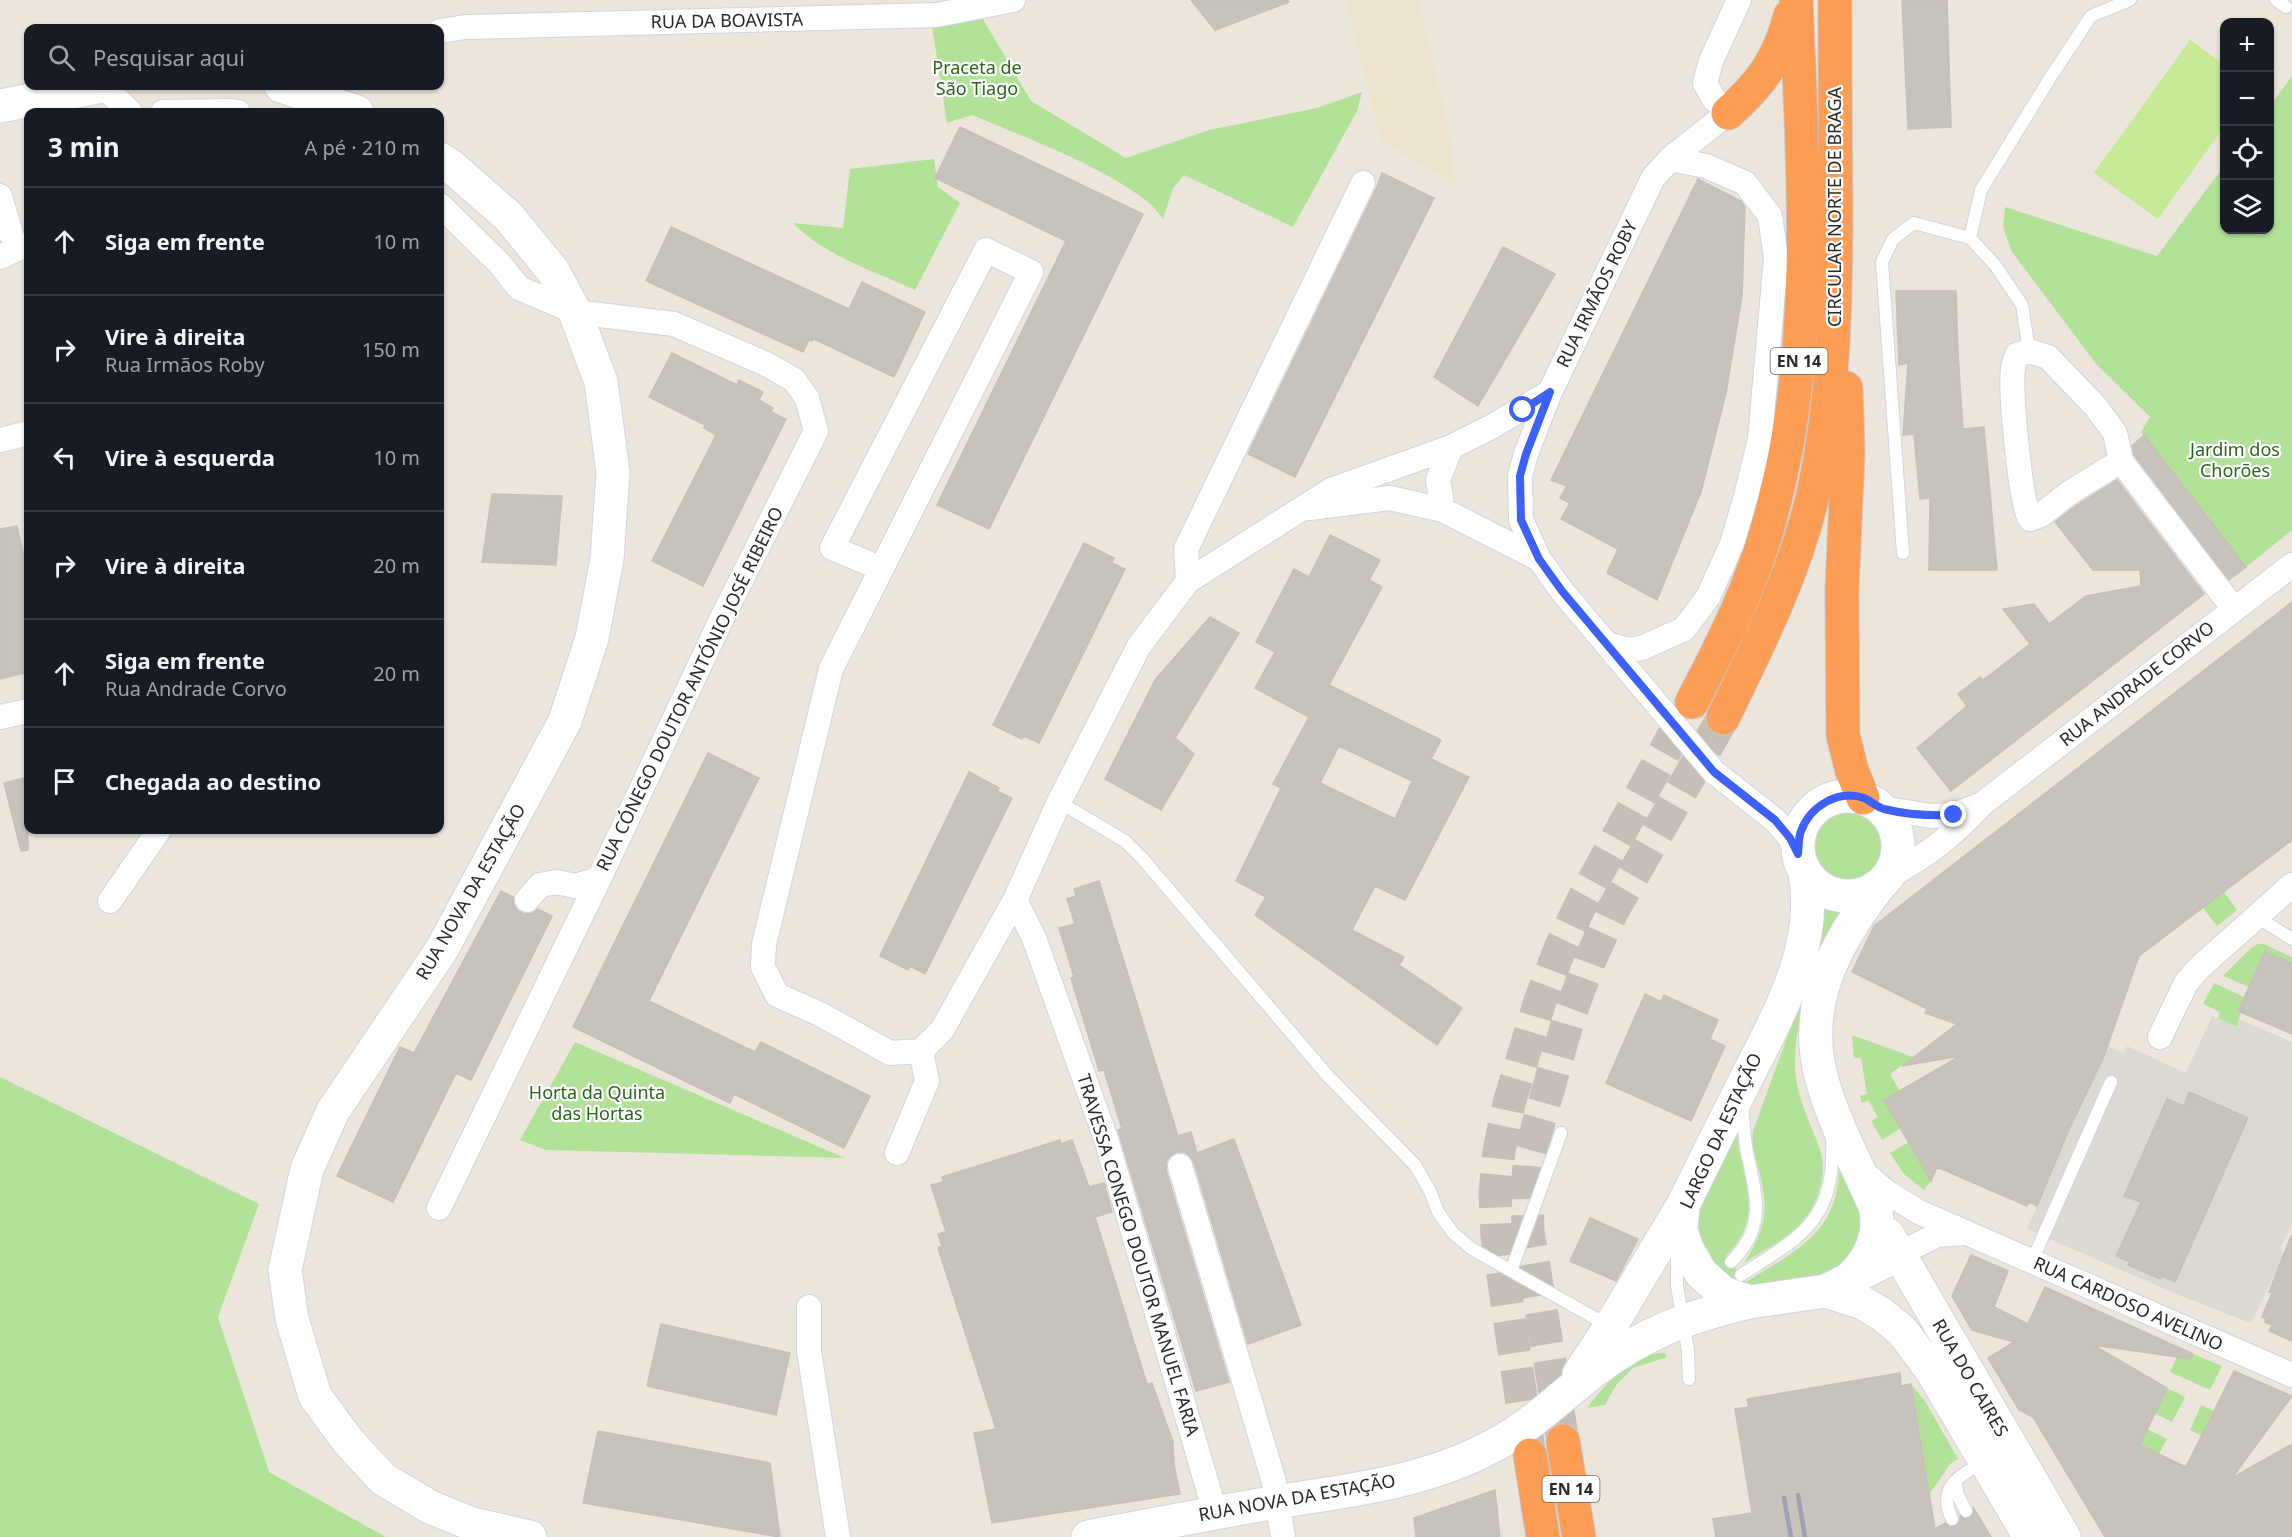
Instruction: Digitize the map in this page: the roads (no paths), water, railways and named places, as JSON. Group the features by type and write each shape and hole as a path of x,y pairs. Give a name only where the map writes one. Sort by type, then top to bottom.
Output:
{"highway":[{"path":"1728,112 1750,94 1776,57 1795,0"},
{"name":"CIRCULAR NORTE DE BRAGA","path":"1692,702 1732,622 1752,573 1770,521 1793,414 1802,305 1802,149 1795,0"},
{"name":"CIRCULAR NORTE DE BRAGA","path":"1723,718 1768,624 1789,572 1810,504 1826,422 1833,359 1836,297 1835,0"},
{"path":"1836,297 1846,390 1848,453 1842,590 1843,735 1852,771 1872,803"},
{"name":"EN 14","path":"1563,1441 1579,1537"},
{"name":"EN 14","path":"1530,1455 1543,1537"}],"street":[{"name":"RUA DA BOAVISTA","path":"444,30 466,27 936,15 1013,0"},
{"path":"1728,112 1714,99 1705,83 1711,61 1739,0"},
{"path":"0,106 76,90"},
{"path":"106,90 126,108"},
{"path":"293,90 345,108"},
{"name":"RUA IRMÃOS ROBY","path":"1728,112 1670,159 1653,178 1550,392 1526,454 1520,476 1521,520 1539,559 1562,591 1714,772 1775,820 1790,838 1802,864"},
{"path":"1607,644 1628,650 1642,648 1684,629 1708,597 1732,544 1760,439 1776,258 1770,216 1745,183 1706,166 1670,159"},
{"name":"RUA NOVA DA ESTAÇÃO","path":"444,162 509,217 553,271 575,312 601,382 613,472 607,559 592,638 566,721 442,949 333,1111 307,1169 285,1269 292,1319 315,1396 348,1441 383,1479 430,1507 472,1524 530,1537"},
{"path":"1188,581 1186,549 1363,183"},
{"path":"0,196 16,238 0,256"},
{"name":"RUA CÓNEGO DOUTOR ANTÓNIO JOSÉ RIBEIRO","path":"439,1208 599,879 721,620 816,431 807,398 794,380 766,364 674,324 575,312 519,288 467,229 444,209"},
{"path":"880,568 832,548 986,250 1031,272 831,669 764,944 763,967 777,995 820,1014 890,1053 921,1051 942,1030 1015,900 1059,802 1139,646 1188,581 1331,490 1451,447 1493,426 1550,392"},
{"path":"2121,461 2041,515 2030,519 2026,512 2013,406 2013,367 2018,355 2029,351 2048,357 2096,407 2115,433 2121,461 2234,609"},
{"path":"0,440 24,434"},
{"path":"1443,510 1438,480 1451,447"},
{"path":"1301,509 1390,498 1443,510 1539,559"},
{"name":"RUA ANDRADE CORVO","path":"1883,881 1925,856 1949,837 1982,804 2292,565"},
{"path":"0,717 24,712"},
{"path":"1836,1286 1858,1271 1871,1250 1878,1218 1821,1077 1817,1049 1816,1012 1823,983 1840,942 1855,916 1883,881 1897,856 1897,834 1891,820 1872,803 1843,796 1824,802 1808,816 1800,834 1802,864 1817,885 1831,893 1848,896 1864,893 1883,881"},
{"name":"RUA ANDRADE CORVO","path":"1872,803 1931,816 1954,815 1982,804"},
{"path":"110,901 156,834"},
{"name":"LARGO DA ESTAÇÃO","path":"1802,864 1809,909 1805,937 1796,970 1785,1000 1742,1086 1682,1218 1695,1264 1708,1281 1723,1293 1746,1289 1836,1286 1899,1254"},
{"path":"527,900 540,885 557,882 575,886 599,879"},
{"path":"2160,1037 2186,983 2200,966 2292,885"},
{"name":"TRAVESSA CONEGO DOUTOR MANUEL FARIA","path":"1015,900 1034,938 1106,1138 1215,1512"},
{"path":"897,1153 927,1081 921,1051"},
{"path":"1180,1166 1279,1502 1284,1537"},
{"name":"RUA CARDOSO AVELINO","path":"1858,1167 1903,1202 1965,1233 2292,1375"},
{"name":"RUA NOVA DA ESTAÇÃO","path":"1560,1400 1682,1218"},
{"name":"RUA DO CAIRES","path":"1878,1218 2064,1537"},
{"name":"RUA CARDOSO AVELINO","path":"1899,1254 1936,1235 1965,1233"},
{"name":"RUA DO CAIRES","path":"1836,1286 1883,1315 1903,1332 1932,1371 2030,1537"},
{"name":"RUA NOVA DA ESTAÇÃO","path":"1088,1537 1215,1512 1390,1484 1443,1467 1482,1452 1515,1434 1594,1371 1630,1346 1746,1289"},
{"path":"809,1307 809,1351 838,1537"}],"lane":[{"path":"1970,238 1981,190 2061,60 2091,16 2130,0"},
{"path":"1903,553 1882,262 1893,239 1914,223 1970,238 1995,266 2022,305 2029,351"},
{"path":"1059,802 1125,841 1143,858 1328,1076 1415,1165 1430,1191 1438,1212 1453,1233 1472,1250 1610,1327"},
{"path":"2259,915 2268,924 2292,939"},
{"path":"2032,1261 2111,1082"},
{"path":"1731,1262 1747,1243 1756,1216 1756,1191 1745,1137 1742,1086"},
{"path":"1746,1289 1786,1247 1802,1234 1821,1210 1833,1158 1830,1103"},
{"path":"1511,1271 1561,1133"},
{"path":"1682,1218 1676,1254 1677,1286 1688,1352 1689,1378"},
{"path":"1952,1519 1946,1500 1947,1491 1955,1481 1985,1462"},
{"path":"1955,1481 1958,1495 1966,1511"}],"tunnel":[{"path":"1529,1450 1497,1236 1495,1193 1499,1151 1509,1103 1539,1004 1561,946 1585,896 1692,702"},
{"path":"1563,1441 1528,1231 1527,1192 1530,1153 1569,1017 1590,960 1613,910 1723,718"}],"railway":[{"path":"1798,1495 1805,1537"},
{"path":"1784,1498 1791,1537"}],"park label":[{"name":"Praceta de São Tiago","path":"977,78"},
{"name":"Jardim dos Chorões","path":"2235,460"},
{"name":"Horta da Quinta das Hortas","path":"597,1103"}]}
